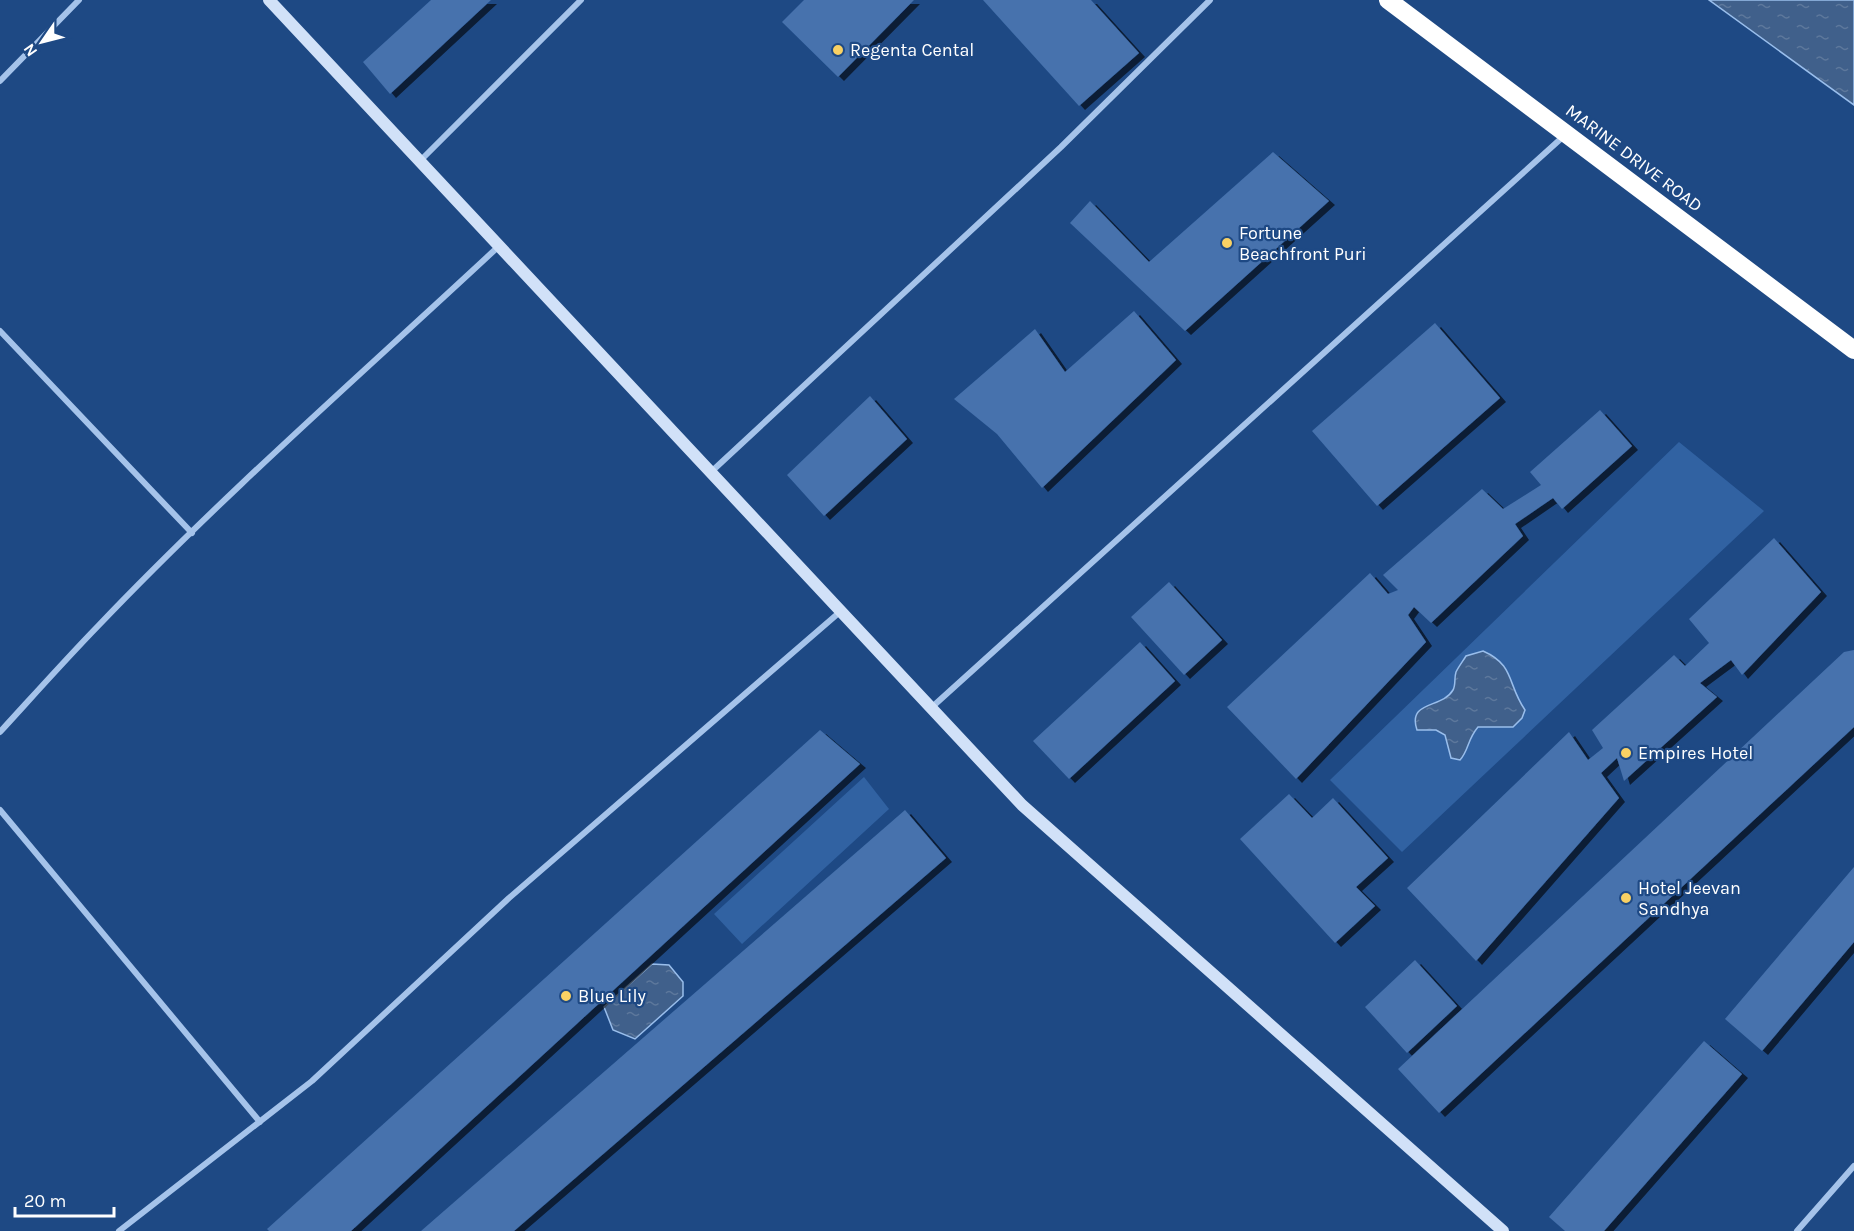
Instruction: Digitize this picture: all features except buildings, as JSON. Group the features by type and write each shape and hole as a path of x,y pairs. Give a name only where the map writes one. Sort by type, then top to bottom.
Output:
{"highway":[{"name":"MARINE DRIVE ROAD","path":"1388,0 1854,350"}],"main road":[{"path":"270,0 1022,805 1503,1231"}],"street":[{"path":"0,81 79,0"},
{"path":"420,161 581,0"},
{"path":"711,472 1061,147 1210,0"},
{"path":"931,708 1568,134"},
{"path":"0,732 100,624 192,533 499,246"},
{"path":"0,331 192,533"},
{"path":"119,1231 312,1081 509,898 841,611"},
{"path":"0,810 260,1122"},
{"path":"1797,1231 1854,1166"}],"shaded area":[{"path":"1679,442 1764,511 1402,852 1330,780"},
{"path":"864,777 889,809 742,944 714,914"}],"water":[{"path":"1709,0 1854,0 1854,105"},
{"path":"1483,651 1501,662 1506,669 1525,710 1522,718 1513,727 1478,727 1460,760 1451,758 1445,735 1436,730 1417,730 1415,720 1421,709 1448,696 1453,690 1456,672 1466,656"},
{"path":"652,964 669,965 683,982 683,996 635,1039 613,1030 604,1007"}],"place":[{"name":"Regenta Cental","path":"838,50"},
{"name":"Fortune Beachfront Puri","path":"1227,243"},
{"name":"Empires Hotel","path":"1626,753"},
{"name":"Hotel Jeevan Sandhya","path":"1626,898"},
{"name":"Blue Lily","path":"566,996"}]}
